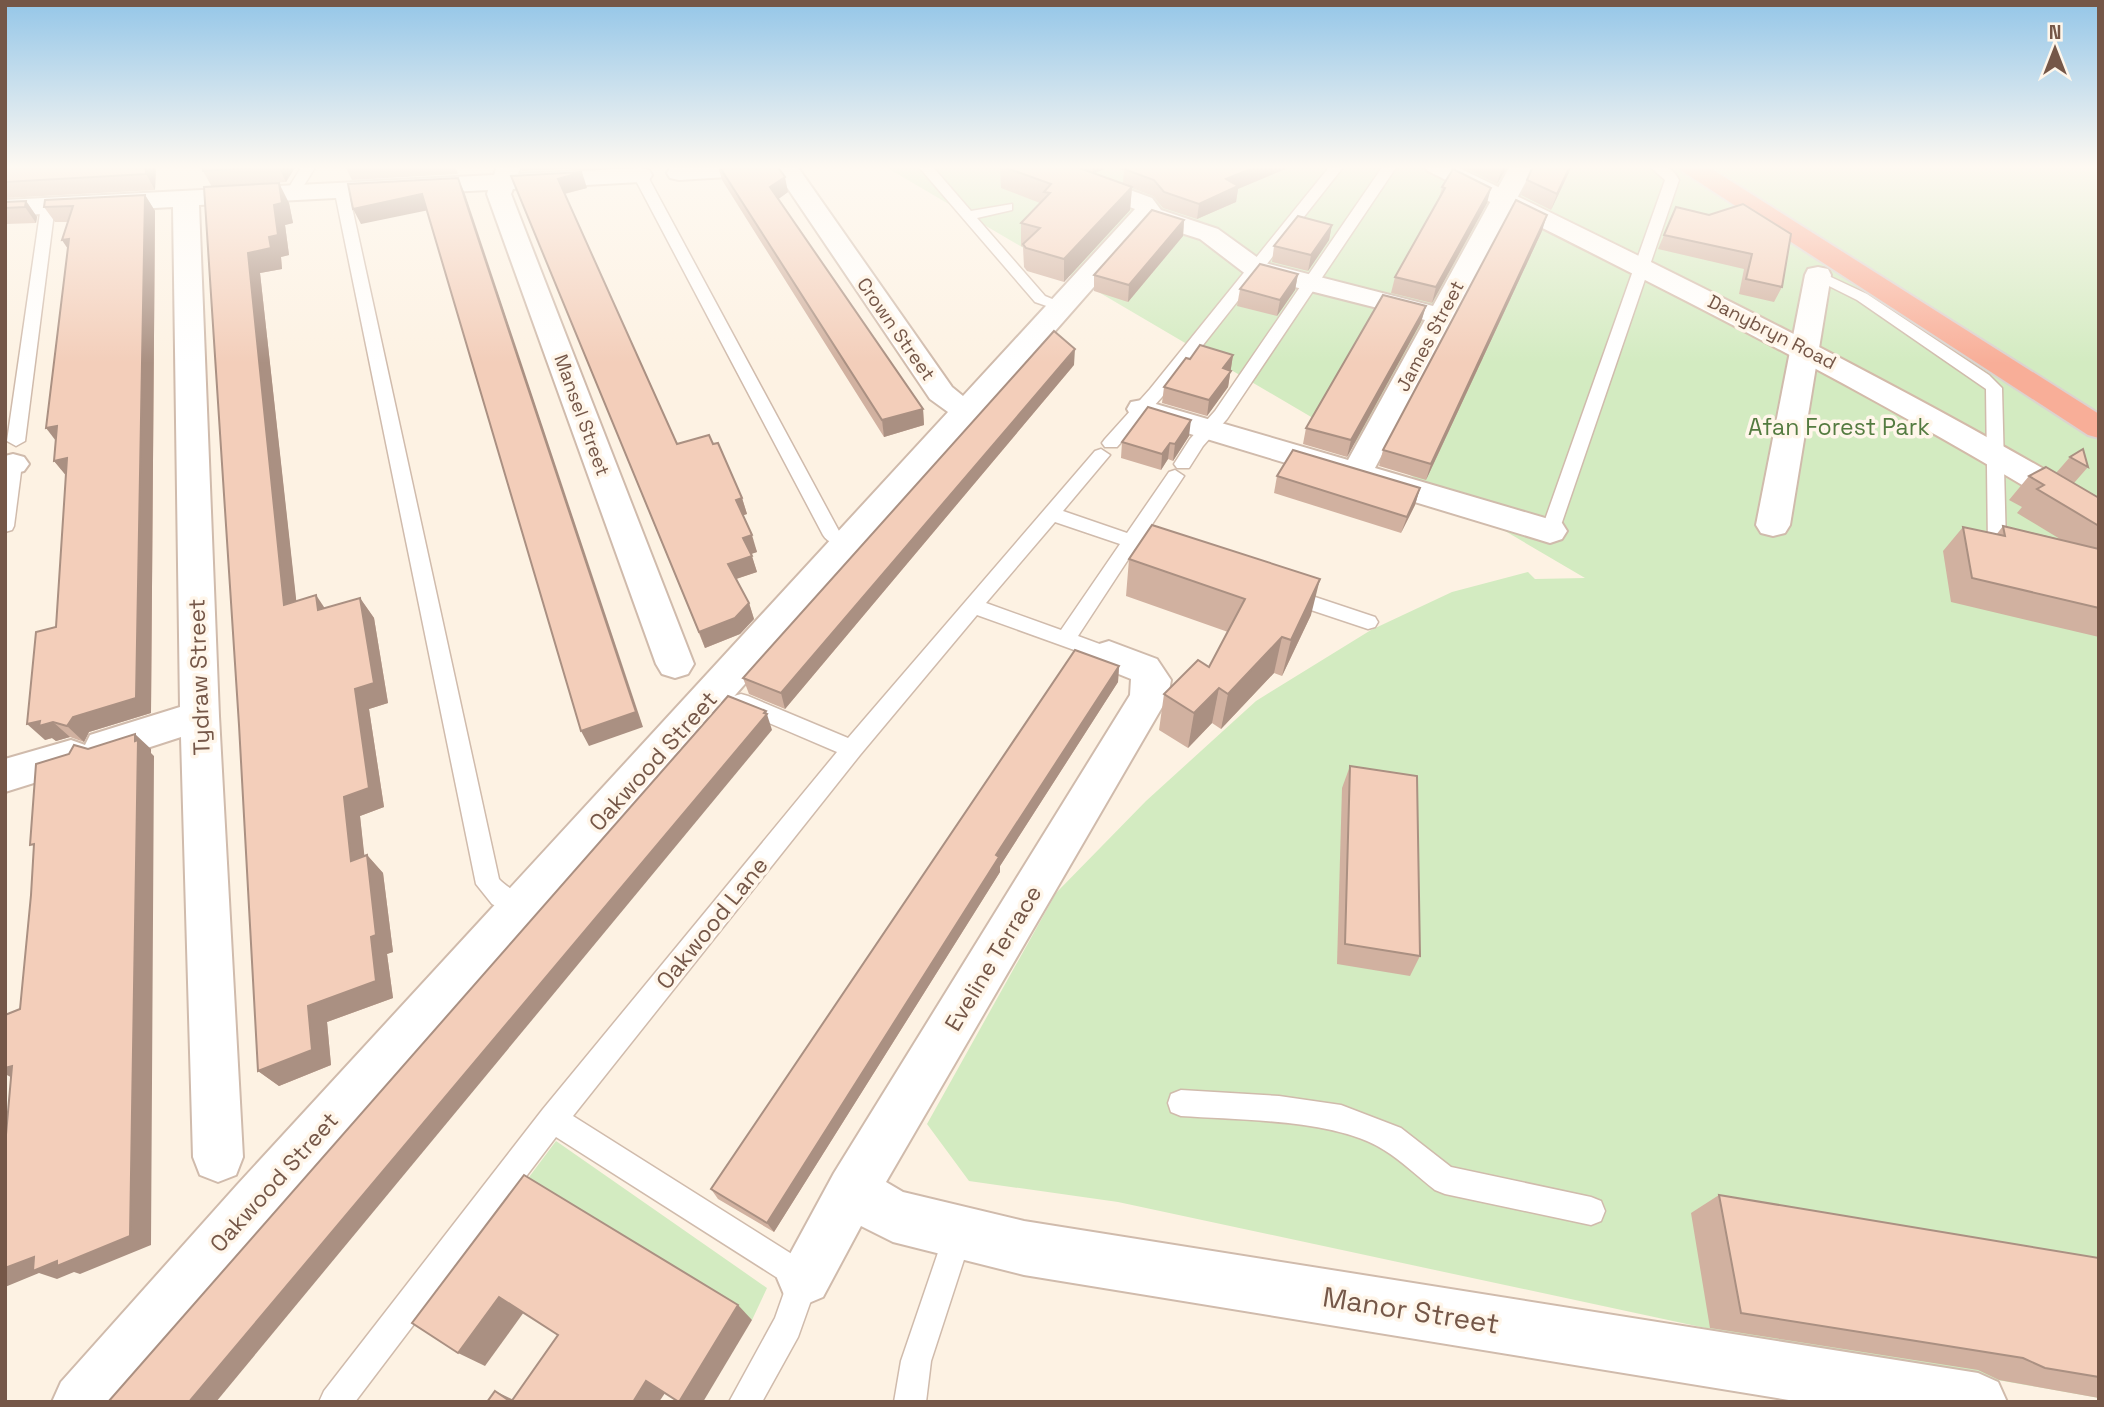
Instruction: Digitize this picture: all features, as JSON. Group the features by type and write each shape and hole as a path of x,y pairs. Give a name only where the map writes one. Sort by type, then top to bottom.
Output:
{"highway":[{"path":"1792,232 2099,428"},
{"path":"1835,232 2099,398"}],"street":[{"name":"Tydraw Street","path":"187,232 200,716 218,1157"},
{"name":"Mansel Street","path":"513,232 675,664"},
{"name":"Crown Street","path":"830,232 941,393 953,403 970,409"},
{"name":"Oakwood Street","path":"81,1402 255,1203 1130,232"},
{"path":"1202,232 1209,234 1256,269 1441,316"},
{"name":"James Street","path":"1356,474 1486,232"},
{"name":"Danybryn Road","path":"1570,232 1805,348 1995,454 2099,516"},
{"path":"1773,525 1818,275"},
{"path":"1142,409 1550,531"},
{"name":"Eveline Terrace","path":"804,1278 852,1191 1149,697 1152,680 1144,669 1109,655"},
{"path":"5,776 200,716"},
{"name":"Manor Street","path":"852,1191 893,1216 1024,1248 1978,1402"}],"lane":[{"path":"5,526 11,457 44,232"},
{"path":"350,232 488,884 500,897 520,908"},
{"path":"670,232 832,534 849,542"},
{"path":"980,232 1040,299 1061,306"},
{"name":"Oakwood Lane","path":"335,1402 553,1119 852,749 1142,409 1285,232"},
{"path":"1065,639 1346,232"},
{"path":"1550,531 1654,232"},
{"path":"1818,275 1862,297 1994,388 1997,546"},
{"path":"1052,514 1183,559"},
{"path":"1276,590 1368,622"},
{"path":"973,606 1109,655"},
{"path":"716,692 852,749"},
{"path":"1181,1103 1279,1109 1341,1119 1391,1138 1445,1180 1591,1212"},
{"path":"553,1119 804,1278 787,1326 745,1402"},
{"path":"910,1402 916,1361 959,1232"}],"green space":[{"name":"Afan Forest Park","path":"996,232 2099,232 2099,1398 1710,1329 1118,1202 969,1181 927,1124 1056,893 1146,801 1256,701 1371,630 1452,592 1528,572 1535,579 1585,578"},
{"path":"556,1141 767,1288 752,1320 546,1195 420,1323"}],"building":[{"path":"65,232 144,232 136,698 73,717 67,726 53,722 39,726 40,721 27,724 36,632 56,627 67,458 54,461 57,426 46,428 69,239 62,240"},
{"path":"207,232 278,232 278,235 269,237 271,248 248,253 284,605 316,595 318,610 360,598 374,683 355,689 369,788 344,797 351,861 367,855 376,935 371,937 376,981 308,1006 312,1050 258,1071"},
{"path":"433,232 476,232 636,712 581,731"},
{"path":"534,232 582,232 677,444 709,435 713,444 718,443 742,498 736,500 752,535 743,538 752,556 728,564 749,603 735,618 699,632"},
{"path":"761,232 801,232 923,409 882,420"},
{"path":"1036,232 1090,232 1064,259 1026,248 1023,244"},
{"path":"1133,232 1174,232 1129,285 1094,275"},
{"path":"1285,232 1327,232 1311,255 1274,246"},
{"path":"1420,232 1467,232 1436,287 1395,277"},
{"path":"1499,232 1539,232 1431,464 1383,450"},
{"path":"1665,232 1787,232 1791,234 1782,287 1746,279 1752,254 1664,235"},
{"path":"1260,264 1298,274 1280,300 1240,289"},
{"path":"1383,295 1426,306 1351,440 1306,428"},
{"path":"1054,331 1075,349 781,693 743,678"},
{"path":"1200,345 1233,355 1223,368 1231,371 1209,400 1164,387 1186,358 1190,359"},
{"path":"1148,407 1191,420 1175,444 1170,443 1162,454 1122,442"},
{"path":"2083,449 2088,467 2070,457"},
{"path":"1293,450 1420,488 1407,517 1277,476"},
{"path":"2046,467 2099,498 2099,526 2037,489 2044,485 2029,476"},
{"path":"1152,525 1320,579 1291,640 1282,637 1228,694 1219,688 1194,713 1164,694 1198,660 1209,667 1245,599 1129,559"},
{"path":"2003,526 2099,549 2099,608 1972,578 1963,527 2005,536"},
{"path":"1075,650 1119,666 996,855 999,857 767,1223 711,1189"},
{"path":"728,696 766,711 764,713 767,714 189,1402 108,1402"},
{"path":"135,734 135,741 138,740 130,1236 57,1266 57,1261 33,1271 34,1257 5,1268 5,1146 12,1066 5,1068 5,1015 20,1009 31,895 34,844 30,845 36,764 69,754 74,745 88,749"},
{"path":"1350,766 1417,776 1420,956 1345,944"},
{"path":"524,1175 738,1305 679,1402 646,1381 633,1402 511,1402 558,1335 499,1297 458,1353 412,1323"},
{"path":"1719,1195 2099,1258 2099,1377 2045,1368 2023,1358 1741,1313"},
{"path":"495,1391 511,1402 487,1402"}]}
